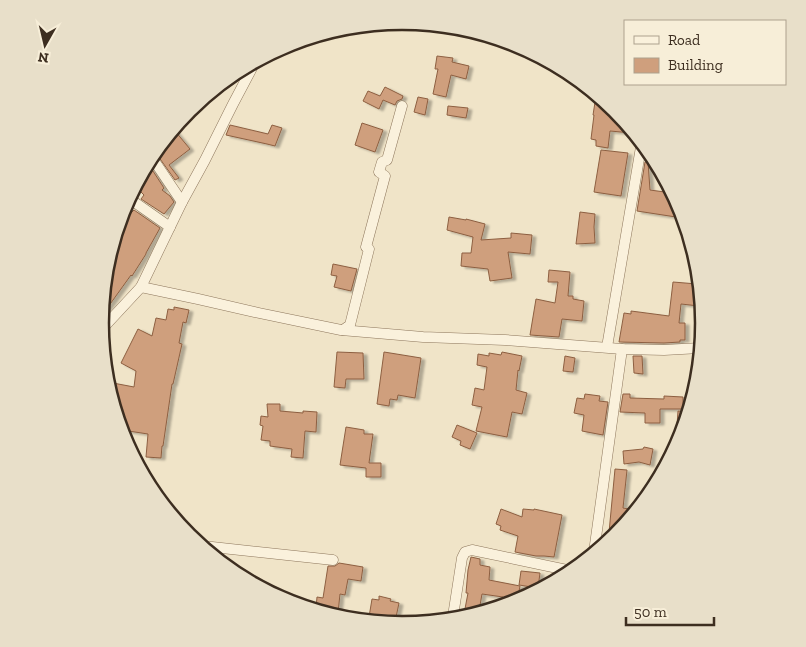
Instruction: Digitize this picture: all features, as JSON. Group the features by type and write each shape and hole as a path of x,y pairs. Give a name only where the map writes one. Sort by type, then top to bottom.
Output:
{"street":[{"path":"109,321 141,286 182,202 249,73"},
{"path":"344,330 350,325 369,249 366,247 385,176 379,172 382,162 387,160 402,106"},
{"path":"607,347 640,151"},
{"path":"157,164 182,202"},
{"path":"136,203 170,227"},
{"path":"141,286 259,314 344,330 423,337 505,340 622,348 664,350 695,348"},
{"path":"595,546 622,348"},
{"path":"213,547 333,560"},
{"path":"453,612 462,558 465,552 472,550 564,569"}],"building":[{"path":"437,56 453,58 452,62 469,66 466,79 451,75 446,97 433,94 438,69 435,69"},
{"path":"385,87 403,96 402,99 397,101 395,105 383,100 379,109 363,101 368,91 380,96"},
{"path":"418,97 428,99 425,115 414,112"},
{"path":"595,102 626,132 610,131 608,148 596,146 596,140 591,139"},
{"path":"448,106 468,108 466,118 447,115"},
{"path":"362,123 383,130 375,152 355,145"},
{"path":"230,125 268,134 272,125 282,128 275,146 226,135"},
{"path":"178,135 190,149 169,165 179,178 175,180 160,159"},
{"path":"601,150 628,153 621,196 594,192"},
{"path":"645,162 648,162 650,190 665,192 676,217 637,211"},
{"path":"153,171 164,188 162,190 174,202 164,214 141,199 144,195 141,192"},
{"path":"134,210 160,228 146,254 110,304 115,266 125,229"},
{"path":"580,212 595,214 595,243 576,244"},
{"path":"449,217 485,224 481,240 511,238 511,233 532,235 530,254 508,252 512,278 490,281 488,269 461,266 462,253 471,253 473,237 447,230"},
{"path":"333,264 357,269 351,291 334,287 337,276 331,275"},
{"path":"549,270 570,272 568,296 584,301 582,321 562,319 559,337 530,335 536,299 555,303 558,282 548,282"},
{"path":"673,282 694,284 696,306 681,304 679,323 685,323 685,340 664,343 619,342 624,313 631,314 631,311 669,316"},
{"path":"174,307 189,310 186,323 183,322 179,343 182,344 172,384 161,458 146,457 148,434 130,431 116,384 134,387 136,371 121,363 138,329 152,336 156,318 166,320 168,309 174,310"},
{"path":"337,352 363,353 364,379 346,379 345,388 334,387"},
{"path":"384,352 421,358 415,398 398,395 397,400 390,399 389,406 377,404"},
{"path":"502,352 522,356 518,370 516,390 527,393 522,414 512,412 507,437 476,431 482,407 472,405 475,388 484,390 487,367 477,365 478,354 489,356 489,353 501,355"},
{"path":"565,356 575,358 573,372 563,371"},
{"path":"633,356 642,356 643,374 634,373"},
{"path":"585,394 600,396 599,401 608,402 603,435 582,431 584,415 574,413 577,398 584,399"},
{"path":"623,394 630,394 630,398 664,399 664,396 683,397 683,409 660,409 660,423 645,423 645,413 620,412"},
{"path":"267,404 280,404 280,411 317,412 316,432 305,431 303,458 291,457 292,449 270,446 270,441 261,440 263,426 260,425 261,416 268,417"},
{"path":"678,411 683,411 681,418 677,429"},
{"path":"457,425 477,433 470,449 460,445 461,441 452,437"},
{"path":"346,427 364,430 364,434 373,434 369,463 381,463 381,477 366,477 366,468 340,465"},
{"path":"644,447 653,449 650,465 639,462 624,464 623,451 643,449"},
{"path":"615,469 627,470 623,508 630,509 609,533"},
{"path":"501,509 522,517 523,509 534,509 562,515 554,557 515,552 518,536 500,530 501,526 496,524"},
{"path":"471,557 480,559 480,565 490,567 489,580 520,586 519,593 503,599 503,597 482,594 480,607 465,610 468,593 466,593"},
{"path":"339,563 363,567 361,581 348,579 345,595 340,594 338,609 316,603 317,597 323,598 328,566 335,566"},
{"path":"521,571 540,573 539,584 533,587 519,585"},
{"path":"379,596 399,603 396,617 369,614 372,599 379,600"}]}
